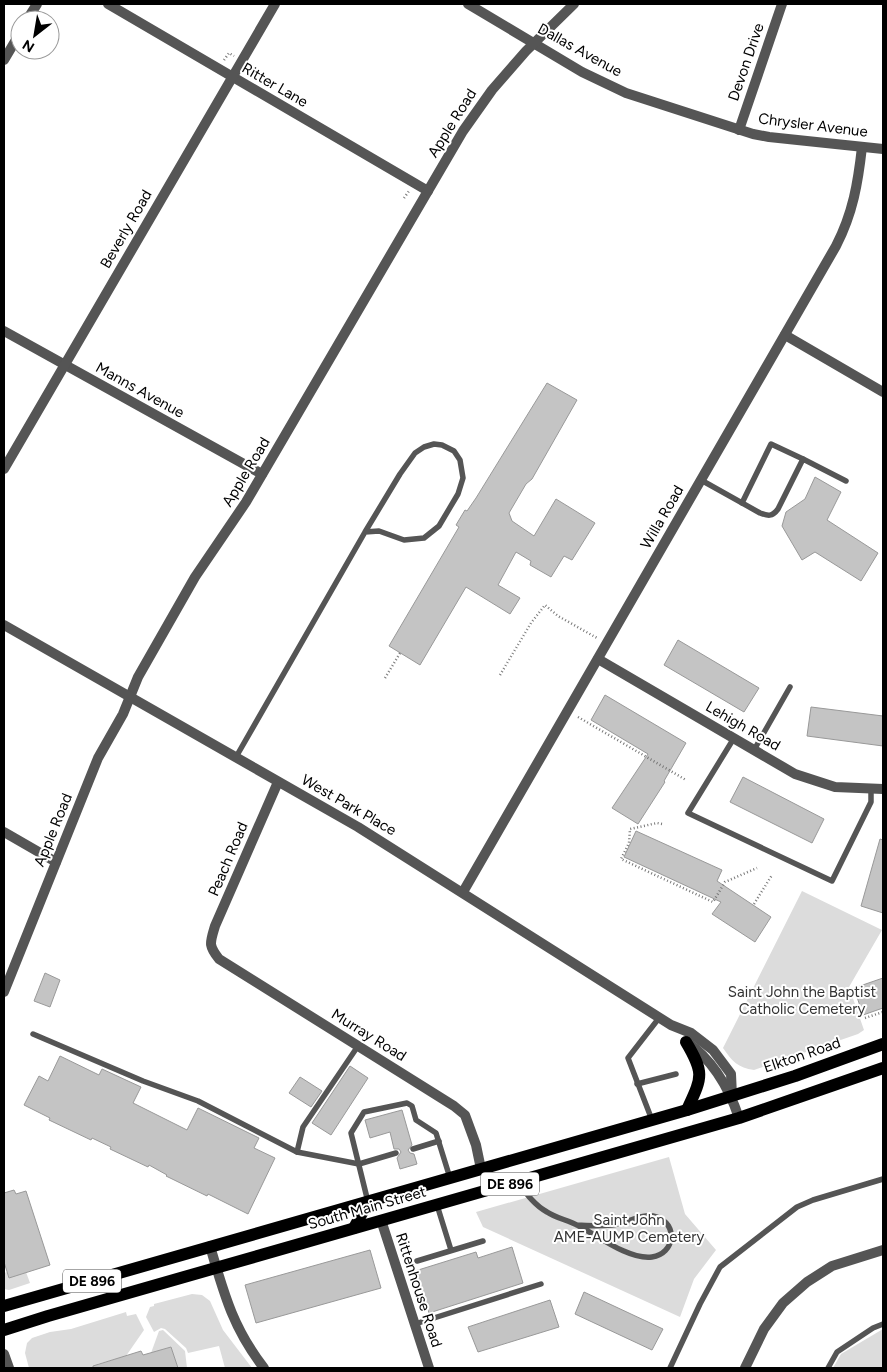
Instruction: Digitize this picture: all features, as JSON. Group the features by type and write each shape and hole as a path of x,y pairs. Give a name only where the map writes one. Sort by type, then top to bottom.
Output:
{"main road":[{"path":"686,1042 698,1062 700,1073 687,1110"},
{"name":"Elkton Road","path":"732,1096 883,1044"},
{"name":"DE 896","path":"739,1118 883,1068"},
{"name":"South Main Street","path":"4,1306 732,1096"},
{"name":"South Main Street","path":"4,1330 739,1118"},
{"path":"381,1220 398,1193"},
{"path":"354,1228 368,1202"}],"street":[{"name":"Ritter Lane","path":"108,4 428,191"},
{"name":"Beverly Road","path":"4,469 275,4"},
{"name":"Dallas Avenue","path":"468,4 582,72 626,93 739,130"},
{"name":"Apple Road","path":"4,992 98,758 123,714 138,677 195,576 230,526 262,474 479,107 534,42 574,4"},
{"name":"Devon Drive","path":"739,130 782,4"},
{"name":"Chrysler Avenue","path":"739,130 769,137 883,149"},
{"name":"Willa Road","path":"463,892 825,265 847,222 855,196 862,147"},
{"name":"Manns Avenue","path":"4,331 262,474"},
{"path":"785,335 883,392"},
{"name":"West Park Place","path":"4,625 358,827 659,1018 671,1026 686,1042 706,1058 732,1096"},
{"name":"Lehigh Road","path":"598,659 795,774 835,787 883,790"},
{"name":"Peach Road","path":"211,949 210,943 215,926 278,782"},
{"path":"4,832 56,862"},
{"name":"Murray Road","path":"211,949 219,959 454,1106 465,1116 476,1145 481,1169"},
{"name":"West Park Place","path":"671,1026 691,1033 713,1050 731,1074 732,1096 739,1118"},
{"name":"Rittenhouse Road","path":"381,1220 429,1368"},
{"path":"210,1246 231,1314 237,1327 264,1368"},
{"path":"745,1368 764,1329 783,1303 801,1287 832,1266 883,1250"},
{"path":"4,1354 9,1368"}],"lane":[{"path":"236,758 365,532 400,474 415,453 424,447 434,444 442,445 454,451 460,460 463,478 458,494 439,526 424,538 404,540 379,531 365,532"},
{"path":"742,503 771,444 846,481"},
{"path":"702,480 760,513 769,516 773,515 778,509 802,459"},
{"path":"754,750 790,687"},
{"path":"734,738 688,813 832,881 871,802 871,790"},
{"path":"652,1120 628,1058 659,1018"},
{"path":"33,1034 198,1101 298,1152 359,1164 396,1153"},
{"path":"298,1152 303,1127 358,1046"},
{"path":"637,1084 676,1074"},
{"path":"368,1202 351,1133 364,1112 407,1102 412,1106 416,1120 436,1133 450,1178"},
{"path":"413,1149 438,1141"},
{"path":"670,1368 700,1304 720,1267 797,1207 813,1200 883,1179"},
{"path":"518,1182 533,1202 546,1212 577,1225 614,1246 638,1256 652,1257 660,1254 668,1249 672,1239 670,1230 665,1222 656,1216 641,1216 614,1225 577,1225"},
{"path":"437,1205 451,1250"},
{"path":"417,1261 483,1241"},
{"path":"415,1324 541,1284"},
{"path":"828,1368 837,1352 873,1328 883,1324"}],"path":[{"path":"500,675 531,623 545,605 558,616 597,638"},
{"path":"385,678 400,653"},
{"path":"578,717 686,780"},
{"path":"662,824 657,823 630,829 629,843 620,859 713,902 725,882 757,868"},
{"path":"754,904 772,875"},
{"path":"865,1018 883,1012"}],"green space":[{"name":"Saint John the Baptist Catholic Cemetery","path":"802,891 882,930 849,987 864,1030 858,1034 754,1070 744,1068 733,1060 723,1048"},
{"name":"Saint John AME-AUMP Cemetery","path":"669,1157 685,1214 716,1250 694,1279 680,1317 483,1227 476,1212"},
{"path":"7,1272 9,1278 26,1272 30,1283 9,1290 4,1289 4,1273"},
{"path":"192,1294 202,1295 210,1301 223,1330 252,1368 225,1368 219,1346 188,1353 186,1348 165,1329 161,1328 154,1332 146,1317 150,1307 154,1306 154,1304"},
{"path":"126,1312 127,1316 136,1314 144,1330 126,1356 98,1364 99,1368 29,1368 25,1353 27,1343 32,1338 50,1332 71,1329"},
{"path":"883,1329 883,1368 833,1368 841,1354"},
{"path":"163,1330 185,1351 187,1368 178,1368 171,1347 151,1353 159,1331"}],"building":[{"path":"547,383 577,400 532,479 526,484 509,513 512,521 534,536 556,499 595,523 572,560 564,556 551,577 530,565 531,561 516,552 498,585 520,598 510,614 466,587 420,665 389,646 459,527 456,525 465,510 467,511 476,498"},
{"path":"815,477 841,492 827,520 878,553 861,581 815,552 802,560 782,526 786,512 805,499"},
{"path":"678,640 759,688 744,712 664,665"},
{"path":"605,695 686,743 665,782 638,824 612,808 648,754 591,720"},
{"path":"811,707 883,716 883,746 807,736"},
{"path":"743,777 824,819 812,843 730,802"},
{"path":"636,831 722,870 717,881 771,917 755,942 712,914 721,902 624,857"},
{"path":"880,839 883,840 883,913 861,906"},
{"path":"45,973 60,980 50,1007 34,1001"},
{"path":"883,978 883,1008 863,1015 854,988"},
{"path":"60,1056 99,1075 102,1069 141,1087 133,1103 187,1130 198,1108 259,1138 254,1148 275,1158 248,1214 166,1176 149,1165 148,1167 110,1149 111,1147 92,1138 91,1140 49,1120 50,1118 24,1105 39,1076 48,1081"},
{"path":"350,1066 368,1078 331,1135 312,1123"},
{"path":"300,1077 322,1091 311,1107 289,1093"},
{"path":"402,1110 412,1145 408,1150 414,1154 417,1164 400,1169 397,1158 401,1152 399,1149 394,1149 390,1132 370,1138 365,1120"},
{"path":"14,1190 16,1194 26,1191 50,1265 9,1278 4,1262 4,1193"},
{"path":"512,1247 523,1283 429,1313 415,1271 476,1252 478,1258"},
{"path":"370,1250 381,1288 256,1323 245,1285"},
{"path":"584,1292 663,1329 652,1350 575,1314"},
{"path":"550,1300 559,1327 478,1352 468,1327"},
{"path":"171,1347 178,1368 93,1368 93,1366 141,1351 143,1355"}]}
